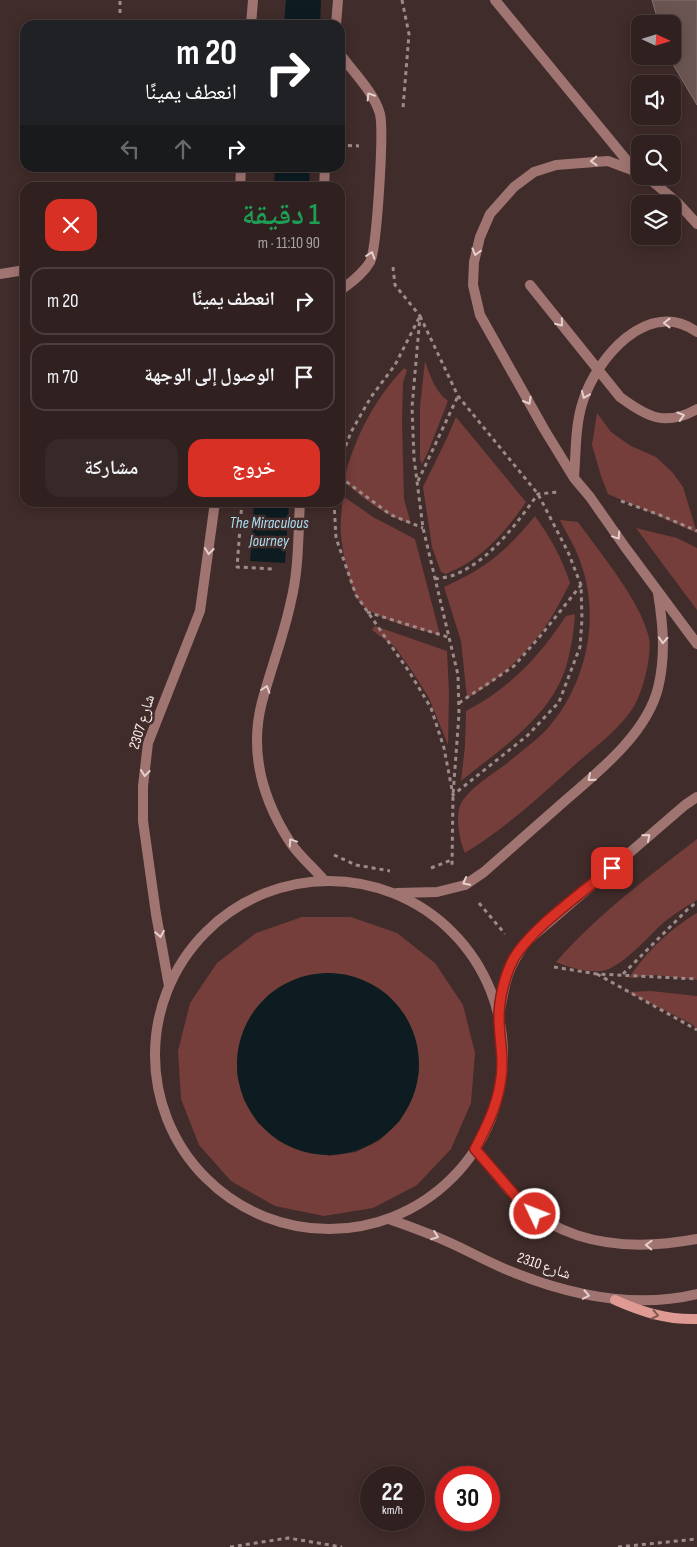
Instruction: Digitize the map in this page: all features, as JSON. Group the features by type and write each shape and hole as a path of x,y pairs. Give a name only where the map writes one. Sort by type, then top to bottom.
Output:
{"main road":[{"path":"615,1300 654,1315 675,1319 697,1319"}],"street":[{"path":"251,20 253,0"},
{"path":"336,20 338,0"},
{"path":"495,0 631,165"},
{"path":"345,61 376,104 380,114 381,135 374,251 365,269 345,286"},
{"path":"631,169 608,161 556,165 534,172 514,186 490,214 480,237 474,262 473,285 480,315 544,429 574,478 590,497 697,644"},
{"path":"657,185 678,203 697,224"},
{"path":"0,274 20,271"},
{"path":"530,285 620,397 632,406 656,418 670,419 685,416 697,409"},
{"path":"574,478 577,432 583,400 602,363 611,352 636,330 658,322 672,322 697,332"},
{"name":"شارع 2307","path":"169,986 156,914 143,821 143,786 148,743 200,611 214,507"},
{"path":"300,507 292,599 281,643 262,703 256,748 259,768 269,802 290,843 323,879"},
{"path":"396,893 437,892 465,885 484,872 604,767 625,745 648,712 658,689 664,629 658,592"},
{"path":"499,1016 506,978 514,958 526,942 678,811 697,797"},
{"path":"323,879 348,880 373,885 396,893 420,905 442,921 461,940 478,963 490,989 499,1016 503,1051 500,1085 491,1118 475,1149 459,1172 438,1191 415,1207 389,1219 359,1227 328,1230 297,1227 275,1221 239,1205 214,1186 192,1164 172,1130 163,1109 156,1078 154,1047 159,1015 169,986 184,956 206,931 230,910 260,894 291,884 323,879"},
{"path":"475,1149 524,1206 546,1222 579,1237 611,1244 662,1245 697,1239"},
{"name":"شارع 2310","path":"389,1219 445,1240 514,1273 580,1294 615,1300 652,1301 697,1294"}],"path":[{"path":"120,0 120,13"},
{"path":"402,0 409,34 403,111"},
{"path":"393,261 396,285 420,316 458,396 538,494 568,552 581,585 580,647 558,702 528,735 452,795"},
{"path":"345,448 351,432 372,397 395,365 420,316"},
{"path":"420,316 412,407 417,482 423,528 451,638 458,675 459,704 456,776 452,795"},
{"path":"417,482 458,396"},
{"path":"345,481 391,515 423,528"},
{"path":"435,579 454,575 478,560 506,536 538,494 565,492"},
{"path":"618,500 660,515 697,532"},
{"path":"242,507 237,567 279,570"},
{"path":"334,507 336,538 356,596 410,673 431,708 444,748 452,795 452,868"},
{"path":"459,704 514,666 581,585"},
{"path":"366,612 451,638"},
{"path":"327,852 356,865 392,872"},
{"path":"424,870 451,860"},
{"path":"623,974 697,902"},
{"path":"479,903 509,938"},
{"path":"554,967 596,974 697,979"},
{"path":"596,974 697,1030"},
{"path":"230,1547 288,1538 342,1547"},
{"path":"618,1547 697,1539"}],"shaded area":[{"path":"425,361 436,388 448,401 422,464 420,460 420,407"},
{"path":"404,368 407,370 403,383 402,422 404,499 411,524 375,506 345,482 353,450 366,420 393,380"},
{"path":"597,413 611,432 631,446 656,457 673,473 683,487 697,533 608,494 592,445"},
{"path":"456,417 526,502 501,535 481,553 459,568 446,574 441,572 432,547 423,487"},
{"path":"345,497 373,517 415,539 440,635 411,628 380,617 359,602 351,584 343,551 342,507 345,507"},
{"path":"535,516 555,548 570,583 550,619 531,645 501,675 467,698 461,641 444,587 472,573 495,558"},
{"path":"560,520 578,522 619,578 638,609 645,624 650,646 643,684 633,708 608,736 524,810 465,853 458,826 458,814 461,803 471,790 505,765 548,728 572,691 581,670 589,627 589,604 586,582 576,550"},
{"path":"636,528 677,538 697,548 697,610"},
{"path":"575,614 572,641 566,667 548,702 522,731 461,781 466,711 510,682 534,658 566,616"},
{"path":"375,626 447,651 449,693 448,745 429,698 395,647 372,630"},
{"path":"697,839 697,900 678,911 633,953 609,969 589,971 556,962 606,912"},
{"path":"697,913 697,980 656,975 629,978 659,942"},
{"path":"302,917 351,917 397,933 435,963 463,1005 475,1053 471,1103 451,1149 417,1185 373,1208 324,1216 275,1206 231,1181 199,1145 181,1099 178,1051 190,1003 217,963 256,933","holes":["324,973 348,975 419,1071 412,1097 400,1121 380,1140 356,1152 329,1156 258,1123 244,1100 237,1075 238,1050"]},
{"path":"651,991 697,996 697,1029 692,1024 628,992"}],"water":[{"path":"286,0 321,0 320,20 284,20"},
{"path":"275,172 310,172 309,182 274,182"},
{"name":"The Miraculous Journey","path":"254,507 289,507 285,563 250,561"},
{"path":"328,973 346,975 363,980 392,1000 412,1029 417,1046 419,1064 417,1082 412,1099 392,1128 363,1148 346,1153 328,1155 310,1153 293,1148 264,1128 244,1099 239,1082 237,1064 239,1046 244,1029 264,1000 293,980 310,975"}],"building":[{"path":"652,0 697,0 697,105 681,75 673,65 681,65 681,15 656,15"}],"route":[{"path":"535,1214 524,1206 475,1149 491,1118 500,1085 503,1051 499,1016 506,978 514,958 526,942 612,868"}]}
